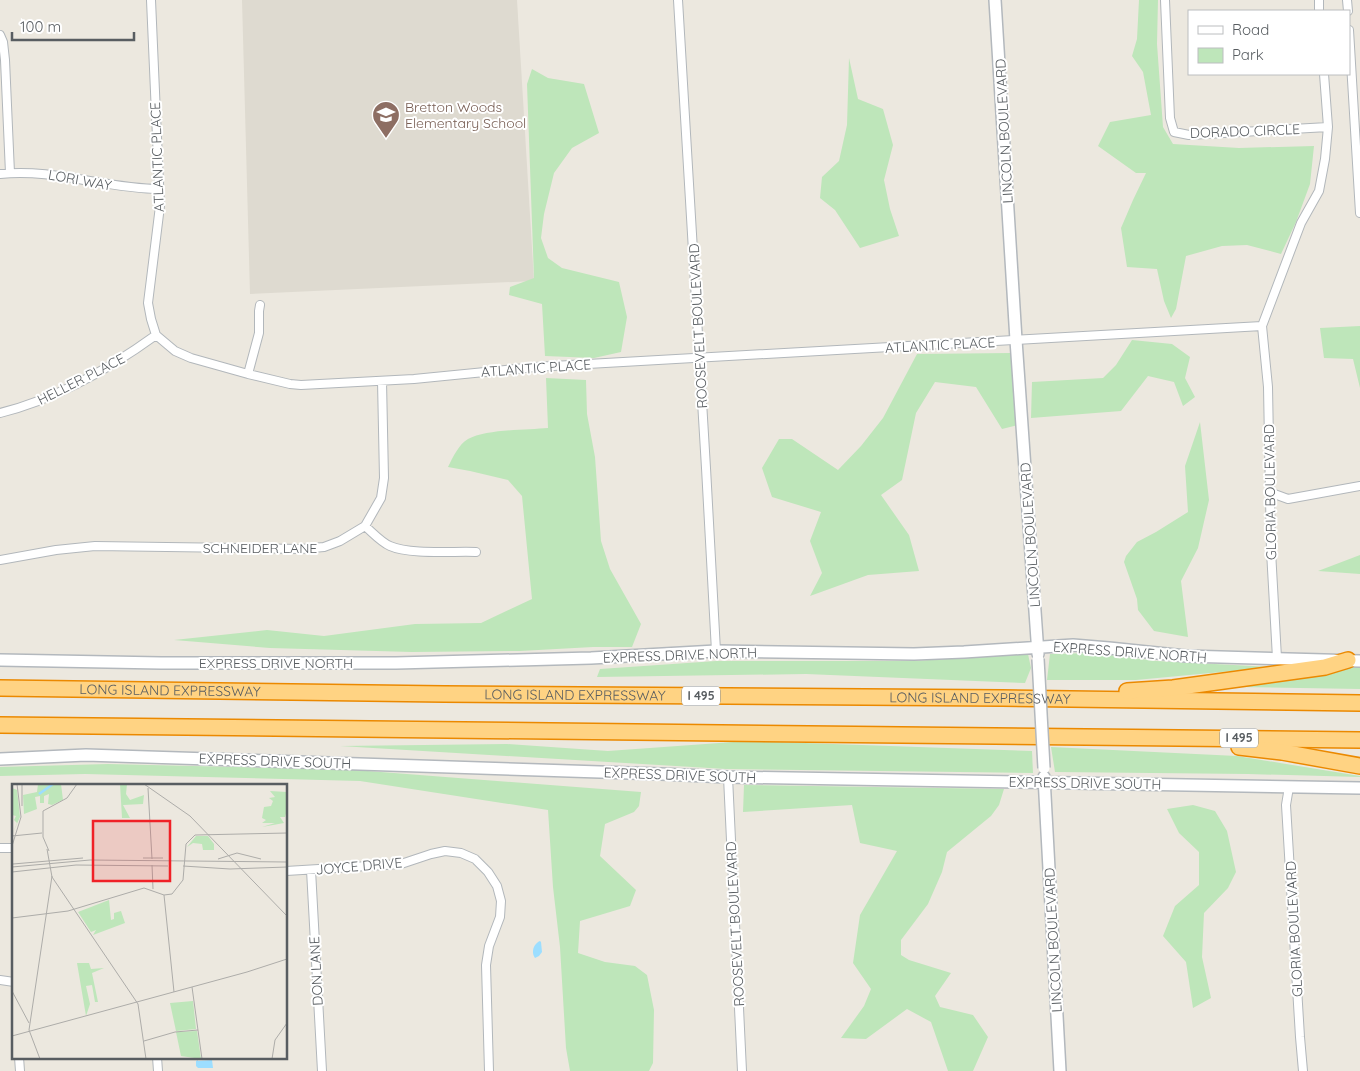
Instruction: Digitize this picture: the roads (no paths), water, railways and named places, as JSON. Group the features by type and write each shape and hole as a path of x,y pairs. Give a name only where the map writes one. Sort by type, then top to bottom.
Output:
{"highway":[{"path":"1002,698 1173,688 1325,667 1354,660"},
{"name":"LONG ISLAND EXPRESSWAY","path":"0,688 1360,703"},
{"name":"I 495","path":"0,725 1360,740"},
{"path":"1118,737 1272,751 1360,766"}],"main road":[{"name":"LINCOLN BOULEVARD","path":"995,0 1038,659 1060,1071"},
{"name":"EXPRESS DRIVE NORTH","path":"0,660 171,663 396,663 591,658 716,651 914,654 1073,645 1186,656 1354,660"},
{"name":"EXPRESS DRIVE SOUTH","path":"0,759 96,756 728,777 1360,788"}],"street":[{"name":"ATLANTIC PLACE","path":"151,0 160,206 148,303 156,335 175,350 192,358 248,374 301,385 382,381 535,367 1262,326"},
{"name":"ROOSEVELT BOULEVARD","path":"678,0 716,651"},
{"name":"DORADO CIRCLE","path":"1165,0 1170,118 1174,132 1189,135 1328,127"},
{"path":"0,35 6,60 10,173"},
{"path":"1350,41 1357,120 1360,212"},
{"path":"1262,326 1301,223 1319,191 1325,160 1328,127 1324,75"},
{"name":"LORI WAY","path":"0,174 31,172 119,187 160,190"},
{"path":"248,374 259,333 260,305"},
{"name":"GLORIA BOULEVARD","path":"1262,326 1269,395 1270,551 1277,658"},
{"name":"HELLER PLACE","path":"0,413 52,396 81,382 126,357 156,335"},
{"path":"382,381 384,478 381,498 366,526 376,537 390,546 406,550 476,552"},
{"path":"1269,492 1288,499 1360,486"},
{"name":"SCHNEIDER LANE","path":"0,560 56,550 95,546 301,549 324,547 340,541 366,526"},
{"name":"ROOSEVELT BOULEVARD","path":"728,777 742,1071"},
{"name":"GLORIA BOULEVARD","path":"1289,787 1286,805 1303,1071"},
{"name":"JOYCE DRIVE","path":"288,871 401,864 430,854 445,852 460,853 476,860 488,872 497,886 501,901 500,917 489,946 486,965 490,1071"},
{"name":"DON LANE","path":"310,870 322,1071"},
{"path":"19,1058 20,1071"},
{"path":"157,1058 158,1071"}],"water":[{"path":"540,941 542,952 535,958 533,949"},
{"path":"212,1060 213,1068 198,1068 196,1061"}],"place":[{"name":"Bretton Woods Elementary School","path":"386,139"}]}
